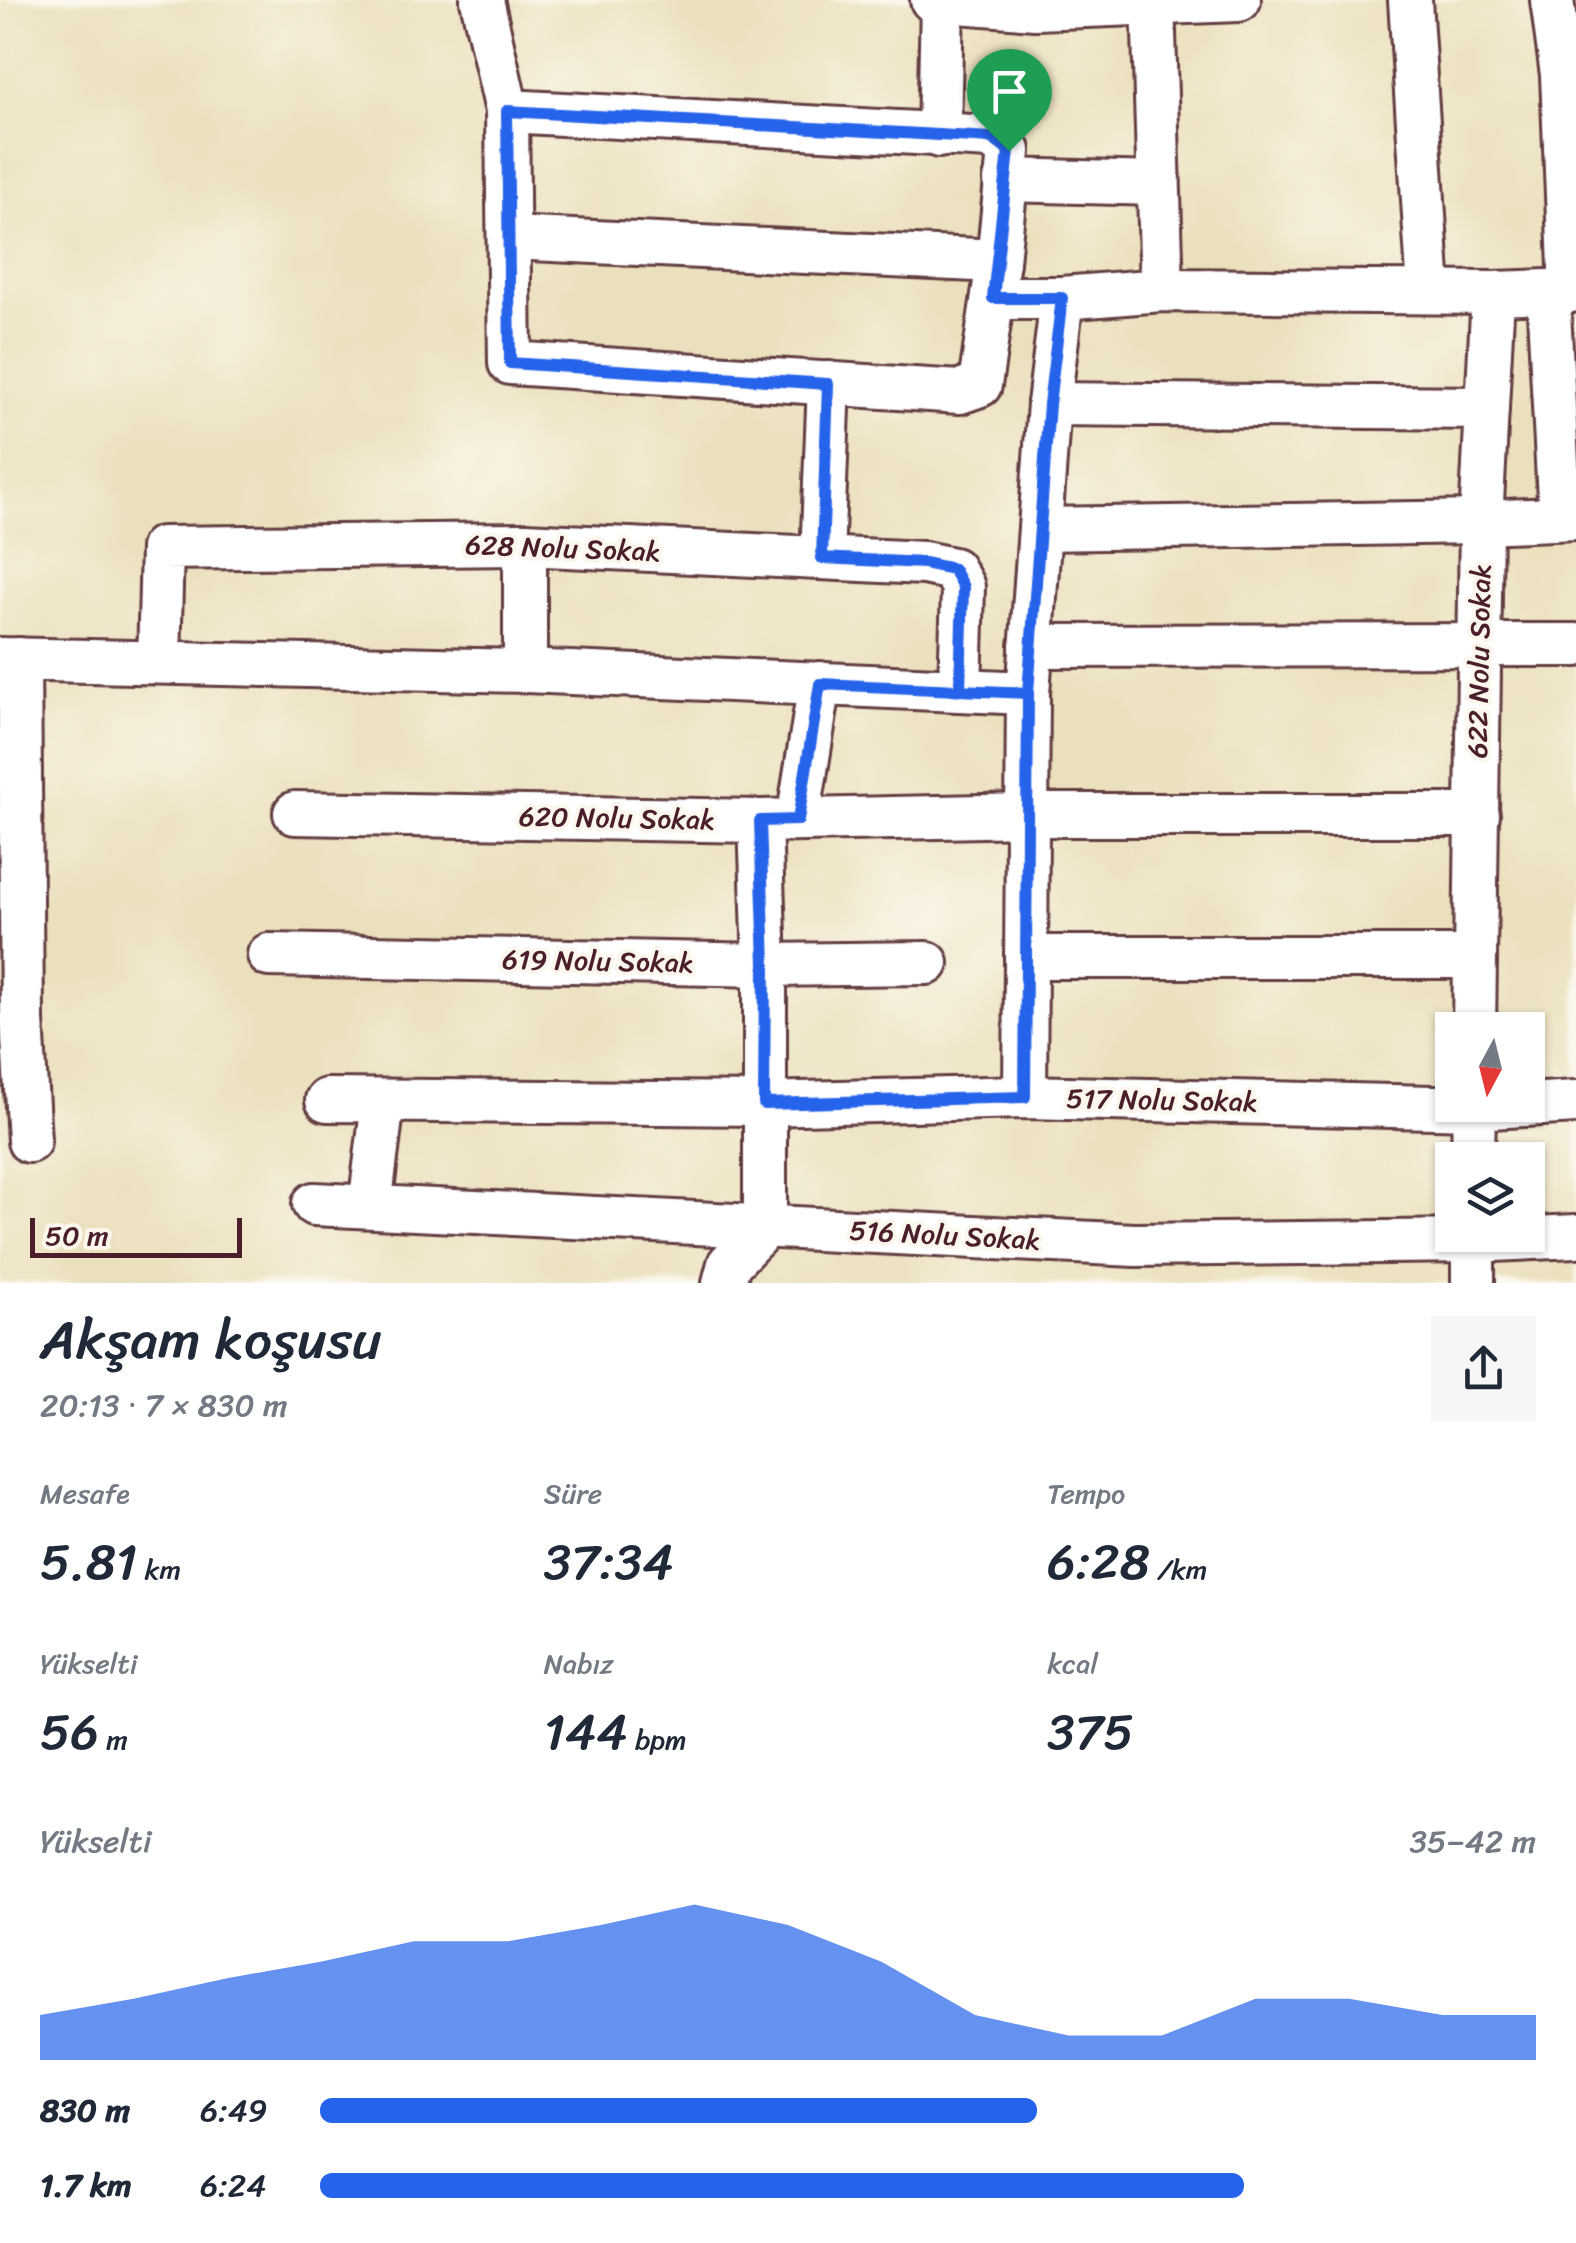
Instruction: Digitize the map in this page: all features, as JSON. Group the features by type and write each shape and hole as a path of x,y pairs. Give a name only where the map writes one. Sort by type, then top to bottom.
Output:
{"street":[{"path":"482,0 507,111 510,363 960,392 980,385 1009,151 992,138 507,111"},
{"path":"932,0 1034,4 1239,0"},
{"path":"1410,0 1429,292"},
{"path":"1040,528 1568,518 1565,291 1569,74 1552,0"},
{"path":"939,136 942,1"},
{"path":"1154,2 1162,290"},
{"path":"1006,180 1158,184"},
{"path":"510,238 996,280 1062,298 1162,290 1565,291"},
{"name":"622 Nolu Sokak","path":"1474,1012 1481,522 1493,293"},
{"path":"1025,1097 1028,693 1049,404 1062,298"},
{"path":"822,558 828,384"},
{"path":"1049,404 1487,408"},
{"path":"525,544 525,670"},
{"name":"628 Nolu Sokak","path":"159,661 162,548 525,544 924,563 953,569 963,587 960,690"},
{"path":"1031,646 1576,645"},
{"path":"29,1141 11,1019 10,659 525,670 1028,693"},
{"path":"724,1283 729,1264 765,1227 765,964 779,820 820,684"},
{"name":"620 Nolu Sokak","path":"296,813 779,820 1027,815 1478,816"},
{"name":"619 Nolu Sokak","path":"269,955 928,963"},
{"path":"1026,957 1475,957"},
{"name":"517 Nolu Sokak","path":"327,1100 764,1104 1025,1097 1435,1105"},
{"path":"370,1206 383,1102"},
{"name":"517 Nolu Sokak","path":"1545,1103 1576,1102"},
{"name":"516 Nolu Sokak","path":"314,1204 1135,1244 1473,1253 1576,1236"}],"route":[{"path":"1009,151 992,138 507,111 510,363 828,384 822,558 924,563 953,569 963,587 960,690 1028,693 1025,1097 764,1104 760,821 798,820 820,684 1028,693 1049,404 1062,298 993,298 1009,151"}]}
